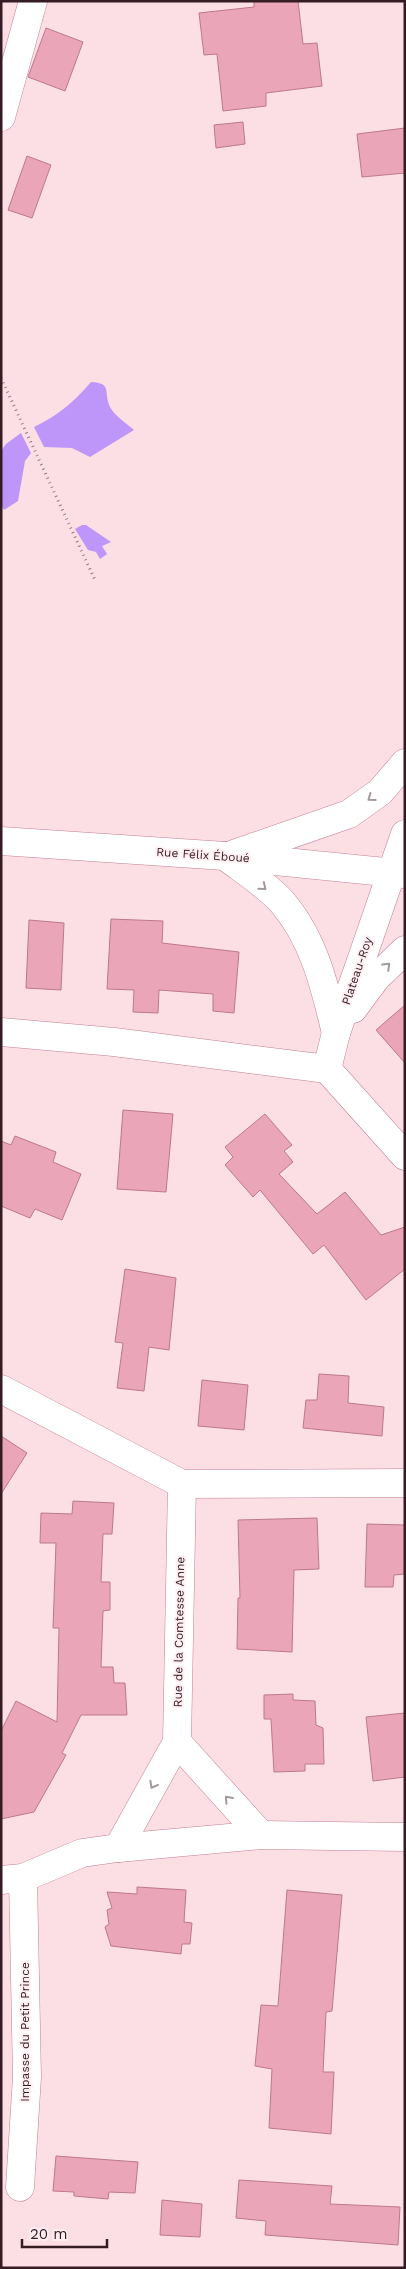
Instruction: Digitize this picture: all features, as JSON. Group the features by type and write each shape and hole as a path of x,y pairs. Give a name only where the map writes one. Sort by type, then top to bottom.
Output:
{"street":[{"path":"1,117 33,1"},
{"path":"225,856 349,814 380,792 405,763"},
{"name":"Plateau-Roy","path":"327,1069 336,1033 398,873 405,834"},
{"name":"Rue Félix Éboué","path":"1,841 225,856 398,873"},
{"path":"225,856 282,902 304,936 323,978 336,1033"},
{"path":"336,1033 376,978 405,950"},
{"path":"1,1032 114,1042 327,1069 405,1156"},
{"path":"1,1389 182,1484 405,1484"},
{"name":"Rue de la Comtesse Anne","path":"118,1848 177,1742 182,1484"},
{"path":"177,1742 261,1835"},
{"path":"12,1879 82,1853 118,1848 261,1835 405,1837"},
{"name":"Impasse du Petit Prince","path":"12,1879 27,2077 20,2187"}],"path":[{"path":"1,378 95,580"}],"shaded area":[{"path":"91,382 105,386 110,407 134,430 90,457 72,448 44,447 34,427 65,408"},
{"path":"21,433 31,453 25,461 18,501 4,510 1,505 1,451 6,444"},
{"path":"86,525 111,542 102,546 107,554 100,559 96,552 88,550 75,529"}],"building":[{"path":"254,1 298,1 303,44 317,43 322,86 266,93 266,106 223,111 217,54 204,55 199,13 254,7"},
{"path":"46,28 83,42 65,91 28,77"},
{"path":"243,122 245,144 216,148 214,125"},
{"path":"405,128 405,173 362,177 357,134"},
{"path":"27,156 51,165 32,218 8,210"},
{"path":"111,919 163,921 162,943 239,952 234,1013 213,1011 213,994 159,990 158,1013 133,1012 134,990 107,989"},
{"path":"29,920 64,923 61,990 26,988"},
{"path":"405,1005 405,1063 376,1030"},
{"path":"123,1110 173,1114 166,1192 117,1189"},
{"path":"265,1114 292,1145 284,1151 293,1162 279,1174 317,1214 345,1192 381,1235 405,1227 405,1269 366,1300 324,1245 313,1254 260,1190 253,1197 225,1165 233,1157 225,1147"},
{"path":"15,1136 56,1152 53,1162 81,1174 62,1220 35,1209 30,1218 1,1206 1,1141 11,1145"},
{"path":"125,1269 176,1278 169,1350 149,1347 144,1391 117,1388 123,1343 115,1342"},
{"path":"319,1374 349,1376 348,1403 384,1407 382,1436 303,1428 306,1400 317,1400"},
{"path":"202,1380 248,1385 244,1430 198,1426"},
{"path":"1,1436 27,1453 1,1494"},
{"path":"73,1501 114,1503 112,1534 103,1534 101,1582 110,1582 110,1610 103,1611 101,1667 113,1667 114,1683 125,1683 127,1715 81,1715 62,1753 66,1755 34,1812 1,1819 1,1731 16,1701 57,1722 59,1628 53,1628 56,1543 40,1543 41,1513 72,1514"},
{"path":"317,1518 319,1569 294,1570 292,1652 237,1649 238,1598 240,1598 238,1520"},
{"path":"367,1524 405,1525 405,1574 394,1575 393,1587 365,1587"},
{"path":"293,1694 293,1700 315,1701 316,1725 323,1728 324,1764 305,1764 305,1771 274,1772 271,1719 264,1719 264,1695"},
{"path":"405,1713 405,1777 373,1781 366,1717"},
{"path":"137,1887 186,1890 184,1922 192,1923 190,1944 182,1944 181,1954 111,1946 105,1927 109,1924 107,1910 112,1908 107,1892 137,1894"},
{"path":"287,1890 342,1895 332,2011 326,2012 323,2072 334,2072 331,2134 269,2128 272,2069 255,2066 261,2005 278,2006"},
{"path":"56,2156 138,2162 135,2193 109,2192 108,2199 74,2196 74,2192 53,2191"},
{"path":"239,2180 332,2186 330,2204 400,2207 398,2245 265,2235 266,2221 236,2218"},
{"path":"162,2200 202,2204 200,2237 160,2235"}]}
